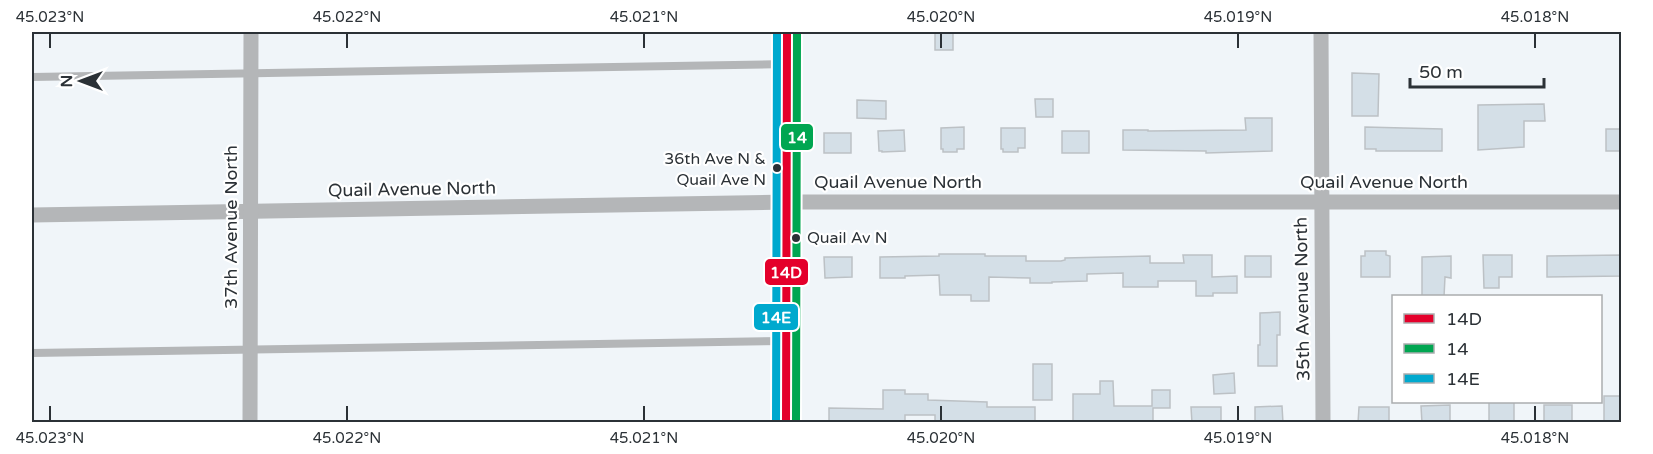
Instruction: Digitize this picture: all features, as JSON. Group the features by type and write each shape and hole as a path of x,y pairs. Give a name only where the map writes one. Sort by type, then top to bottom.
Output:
{"street":[{"name":"37th Avenue North","path":"250,423 251,32"},
{"path":"786,423 787,32"},
{"name":"35th Avenue North","path":"1321,32 1323,423"},
{"name":"Quail Avenue North","path":"32,214 787,202 1622,202"}],"lane":[{"path":"32,77 787,64"},
{"path":"32,353 787,341"}],"building":[{"path":"935,32 953,32 953,50 935,50"},
{"path":"1352,73 1379,74 1378,116 1352,116"},
{"path":"1035,99 1053,99 1053,117 1036,117"},
{"path":"857,100 886,101 886,119 857,118"},
{"path":"1544,104 1545,121 1524,121 1524,147 1478,150 1478,105"},
{"path":"1245,118 1272,118 1272,151 1206,153 1206,151 1123,150 1123,130 1246,130"},
{"path":"964,127 964,149 957,149 957,152 943,152 941,128"},
{"path":"1365,127 1442,129 1442,151 1365,149"},
{"path":"1001,128 1025,128 1025,148 1018,148 1018,152 1003,152"},
{"path":"1606,129 1622,129 1622,151 1606,151"},
{"path":"904,130 905,151 879,151 878,131"},
{"path":"1062,131 1089,131 1089,153 1062,153"},
{"path":"824,133 851,133 851,153 824,153"},
{"path":"1365,251 1386,251 1386,255 1390,256 1390,277 1361,277 1361,256 1365,256"},
{"path":"939,254 1026,256 1026,261 1150,256 1150,263 1184,263 1183,255 1212,255 1212,277 1237,276 1237,293 1196,296 1196,281 1158,281 1158,287 1123,287 1123,273 1087,274 1087,281 1052,283 1030,283 1030,278 989,277 989,301 971,301 971,295 940,295 939,275 880,278 880,257 939,256"},
{"path":"1483,255 1512,255 1512,277 1499,277 1499,288 1484,288"},
{"path":"1622,255 1622,276 1547,277 1547,256"},
{"path":"1245,256 1271,256 1271,277 1245,277"},
{"path":"1451,256 1451,278 1445,277 1444,295 1422,295 1422,257"},
{"path":"824,257 852,257 852,277 825,278"},
{"path":"1280,312 1277,366 1258,366 1260,313"},
{"path":"1033,364 1052,364 1052,400 1033,400"},
{"path":"1234,373 1235,393 1214,394 1213,375"},
{"path":"1100,381 1113,381 1114,406 1152,406 1152,390 1170,390 1170,408 1153,408 1153,421 1146,421 1146,423 1073,423 1073,394 1100,394"},
{"path":"883,390 905,390 905,394 928,394 928,400 987,402 987,407 1035,407 1035,423 935,423 935,415 905,415 905,421 891,421 891,423 829,423 829,408 883,409"},
{"path":"1604,396 1622,396 1622,423 1604,423"},
{"path":"1489,403 1514,403 1514,423 1489,422"},
{"path":"1450,405 1450,423 1422,423 1421,406"},
{"path":"1544,405 1572,405 1572,423 1544,423"},
{"path":"1282,406 1283,423 1255,423 1255,407"},
{"path":"1191,407 1221,407 1221,423 1192,423"},
{"path":"1359,407 1389,407 1389,423 1358,423"}],"transit line":[{"name":"14E","path":"776,422 777,32"},
{"name":"14D","path":"786,422 787,32"},
{"name":"14","path":"796,422 797,32"}],"place":[{"name":"36th Ave N & Quail Ave N","path":"777,168"},
{"name":"Quail Av N","path":"796,238"}]}
